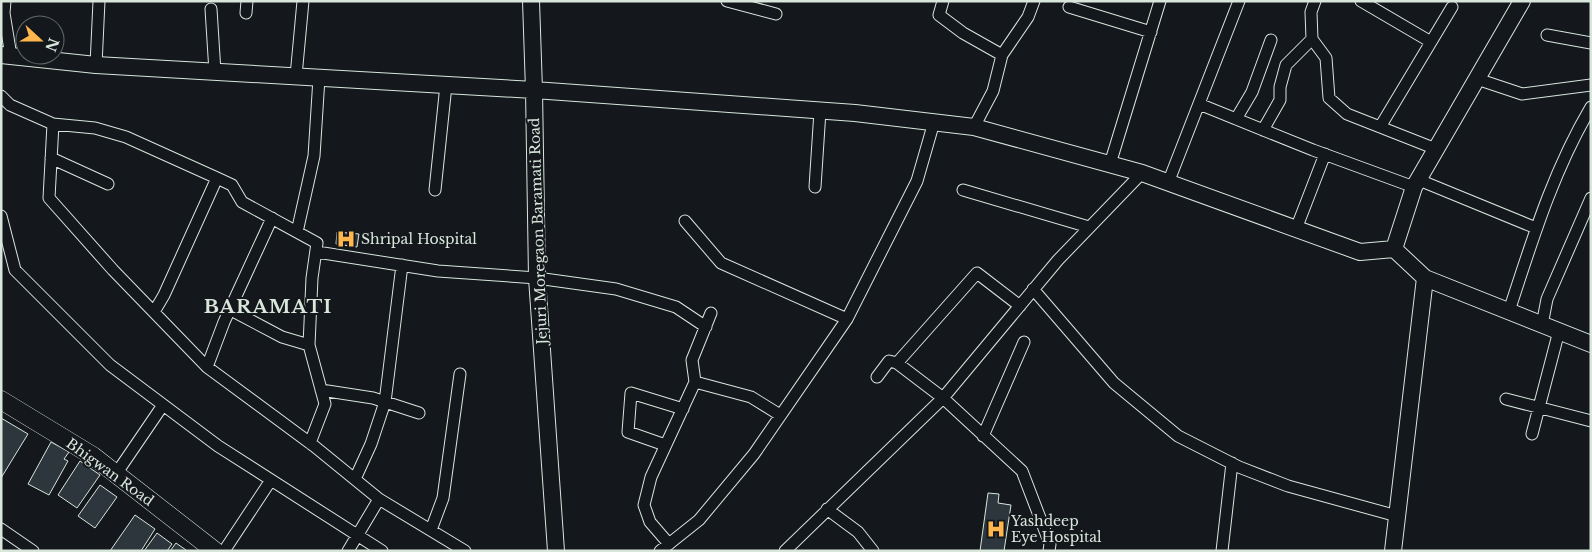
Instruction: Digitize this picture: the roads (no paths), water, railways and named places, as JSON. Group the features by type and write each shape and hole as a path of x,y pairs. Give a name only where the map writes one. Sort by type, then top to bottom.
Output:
{"main road":[{"name":"Bhigwan Road","path":"1,400 93,456 215,551"}],"street":[{"path":"5,1 6,55 96,65 534,90 820,110 974,127 1142,173 1360,252 1394,249 1425,278 1591,344"},
{"path":"96,65 99,1"},
{"path":"296,76 303,1"},
{"name":"Jejuri Moregaon Baramati Road","path":"530,1 534,90 537,278 556,551"},
{"path":"726,1 776,14"},
{"path":"943,1 939,15 963,33 1002,55"},
{"path":"974,127 993,91 1002,55 1028,17 1034,1"},
{"path":"1110,164 1160,1"},
{"path":"1168,183 1239,1"},
{"path":"1315,1 1311,12 1312,39 1326,58 1328,98 1347,114 1436,149"},
{"path":"1361,1 1431,42"},
{"path":"1394,249 1417,184 1522,1"},
{"path":"1069,7 1151,32"},
{"path":"1380,127 1452,7"},
{"path":"211,9 215,72"},
{"path":"1547,35 1591,43"},
{"path":"1263,130 1280,100 1280,87 1286,66 1312,39"},
{"path":"1236,119 1252,92 1271,40"},
{"path":"297,232 314,156 319,78"},
{"path":"1477,79 1522,94 1591,85"},
{"path":"435,190 446,85"},
{"path":"1,96 10,105 53,124 95,128 126,138 217,178 232,185 242,202 317,243 318,252 312,278 309,345 325,404 310,442"},
{"path":"1199,104 1325,154 1417,184 1536,228"},
{"path":"1509,312 1554,178 1573,137 1591,107"},
{"path":"815,188 820,110"},
{"path":"711,313 692,360 695,382 651,476 644,505 650,522 664,547 699,520 754,454 847,319 918,181 934,122"},
{"path":"53,124 49,198 113,270 207,366 310,442 379,499 465,551"},
{"path":"1296,229 1325,154"},
{"path":"51,158 108,184"},
{"path":"785,551 943,398 1033,289 1089,227 1142,173"},
{"path":"154,312 164,296 217,178"},
{"path":"963,190 1089,227"},
{"path":"1542,324 1547,298 1591,198"},
{"path":"1,216 16,270 110,365 218,446 382,551"},
{"path":"207,366 229,309 272,218"},
{"path":"685,221 721,262 847,319"},
{"path":"318,252 438,271 537,278 616,289 676,307 706,327"},
{"path":"355,479 371,444 385,402 402,265"},
{"path":"897,363 977,273 1020,306"},
{"path":"1393,551 1425,278"},
{"path":"1033,289 1114,383 1178,436 1232,463 1288,486 1397,516"},
{"path":"229,309 282,338 309,345"},
{"path":"1532,434 1559,331"},
{"path":"983,436 1024,342"},
{"path":"877,377 889,361 897,363 943,398 1022,472 1050,544 1049,551"},
{"path":"431,530 443,498 460,374"},
{"path":"695,382 751,397 780,415"},
{"path":"321,390 385,402 419,413"},
{"path":"666,445 628,432 631,392 682,409"},
{"path":"1506,399 1591,421"},
{"path":"116,474 163,405"},
{"path":"1222,551 1232,463"},
{"path":"224,551 271,480"},
{"path":"348,551 379,499"},
{"path":"827,510 858,532 873,551"},
{"path":"1,529 33,551"}],"place":[{"name":"Shripal Hospital","path":"346,239"},
{"name":"Yashdeep Eye Hospital","path":"996,529"}],"district":[{"name":"BARAMATI","path":"268,306"}]}
